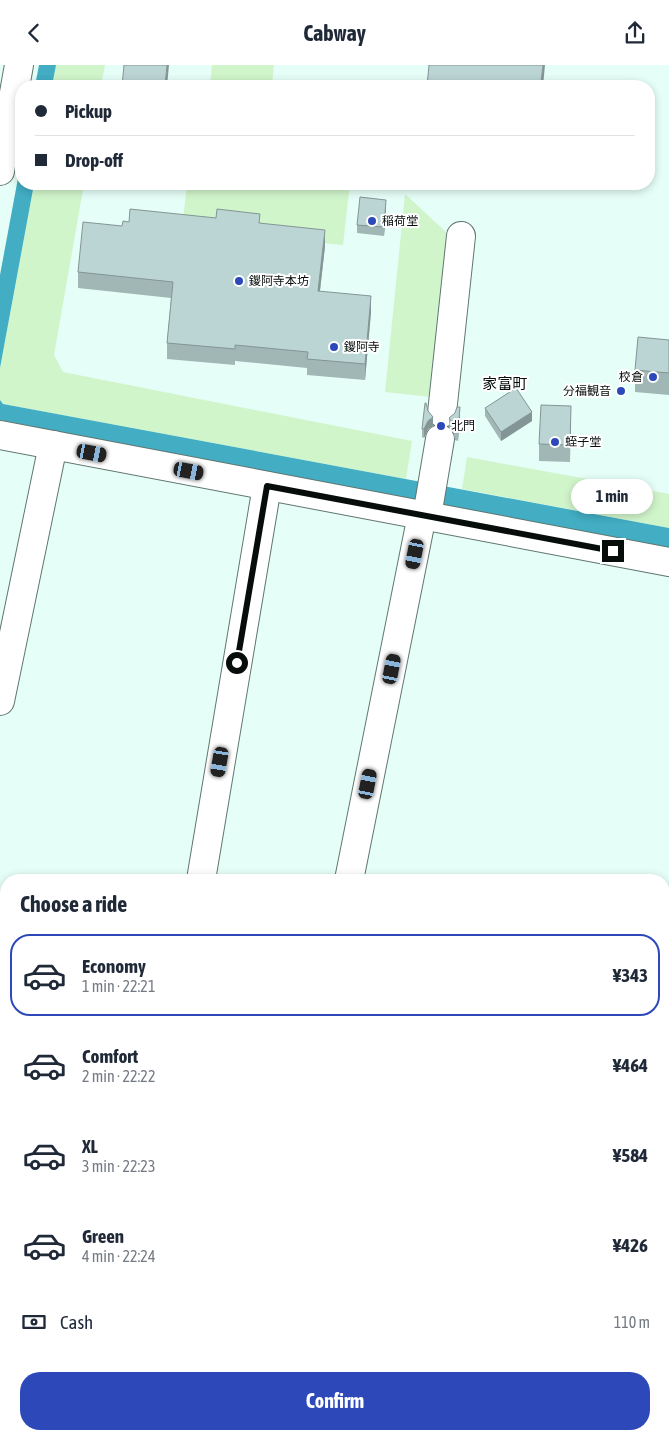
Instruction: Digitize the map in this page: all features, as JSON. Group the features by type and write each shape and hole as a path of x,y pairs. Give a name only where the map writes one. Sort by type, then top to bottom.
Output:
{"street":[{"path":"16,80 19,65"},
{"path":"0,171 15,87"},
{"path":"350,874 434,478 461,236"},
{"path":"0,435 267,486 426,513 669,562"},
{"path":"0,701 53,445"},
{"path":"202,874 267,486"}],"green space":[{"path":"56,65 105,65 102,80 53,80"},
{"path":"212,65 274,65 273,80 211,80"},
{"path":"33,190 83,190 54,355 63,372 412,441 406,479 3,404 0,400 0,368"},
{"path":"186,190 349,190 343,245 182,229"},
{"path":"405,194 447,233 431,397 385,392"},
{"path":"467,457 669,494 669,528 462,489"}],"water":[{"path":"39,65 56,65 53,80 36,80"},
{"path":"16,190 33,190 0,368 0,275"},
{"path":"0,400 3,404 669,528 669,550 486,518 0,420"}],"building":[{"path":"124,65 167,65 166,80 123,80"},
{"path":"429,65 543,65 541,80 428,80"},
{"name":"稲荷堂","path":"360,197 386,200 384,227 357,225"},
{"path":"130,209 216,218 217,209 260,214 259,223 325,230 318,291 371,296 365,364 307,359 308,352 235,345 235,349 167,343 173,282 78,272 83,222 122,226 123,221 129,222"},
{"path":"638,337 669,340 669,373 635,370"},
{"path":"516,388 532,412 501,432 485,408"},
{"path":"425,403 433,417 422,429"},
{"path":"541,405 571,406 570,445 539,444"},
{"path":"457,407 460,407 458,432 455,432 454,425 449,418 455,413"}],"place":[{"name":"稲荷堂","path":"372,221"},
{"name":"鑁阿寺本坊","path":"239,281"},
{"name":"鑁阿寺","path":"334,347"},
{"name":"校倉","path":"653,377"},
{"name":"分福観音","path":"621,391"},
{"name":"北門","path":"441,426"},
{"name":"蛭子堂","path":"555,442"}],"district":[{"name":"家富町","path":"505,383"}],"route":[{"path":"237,663 267,486 613,551"}]}
